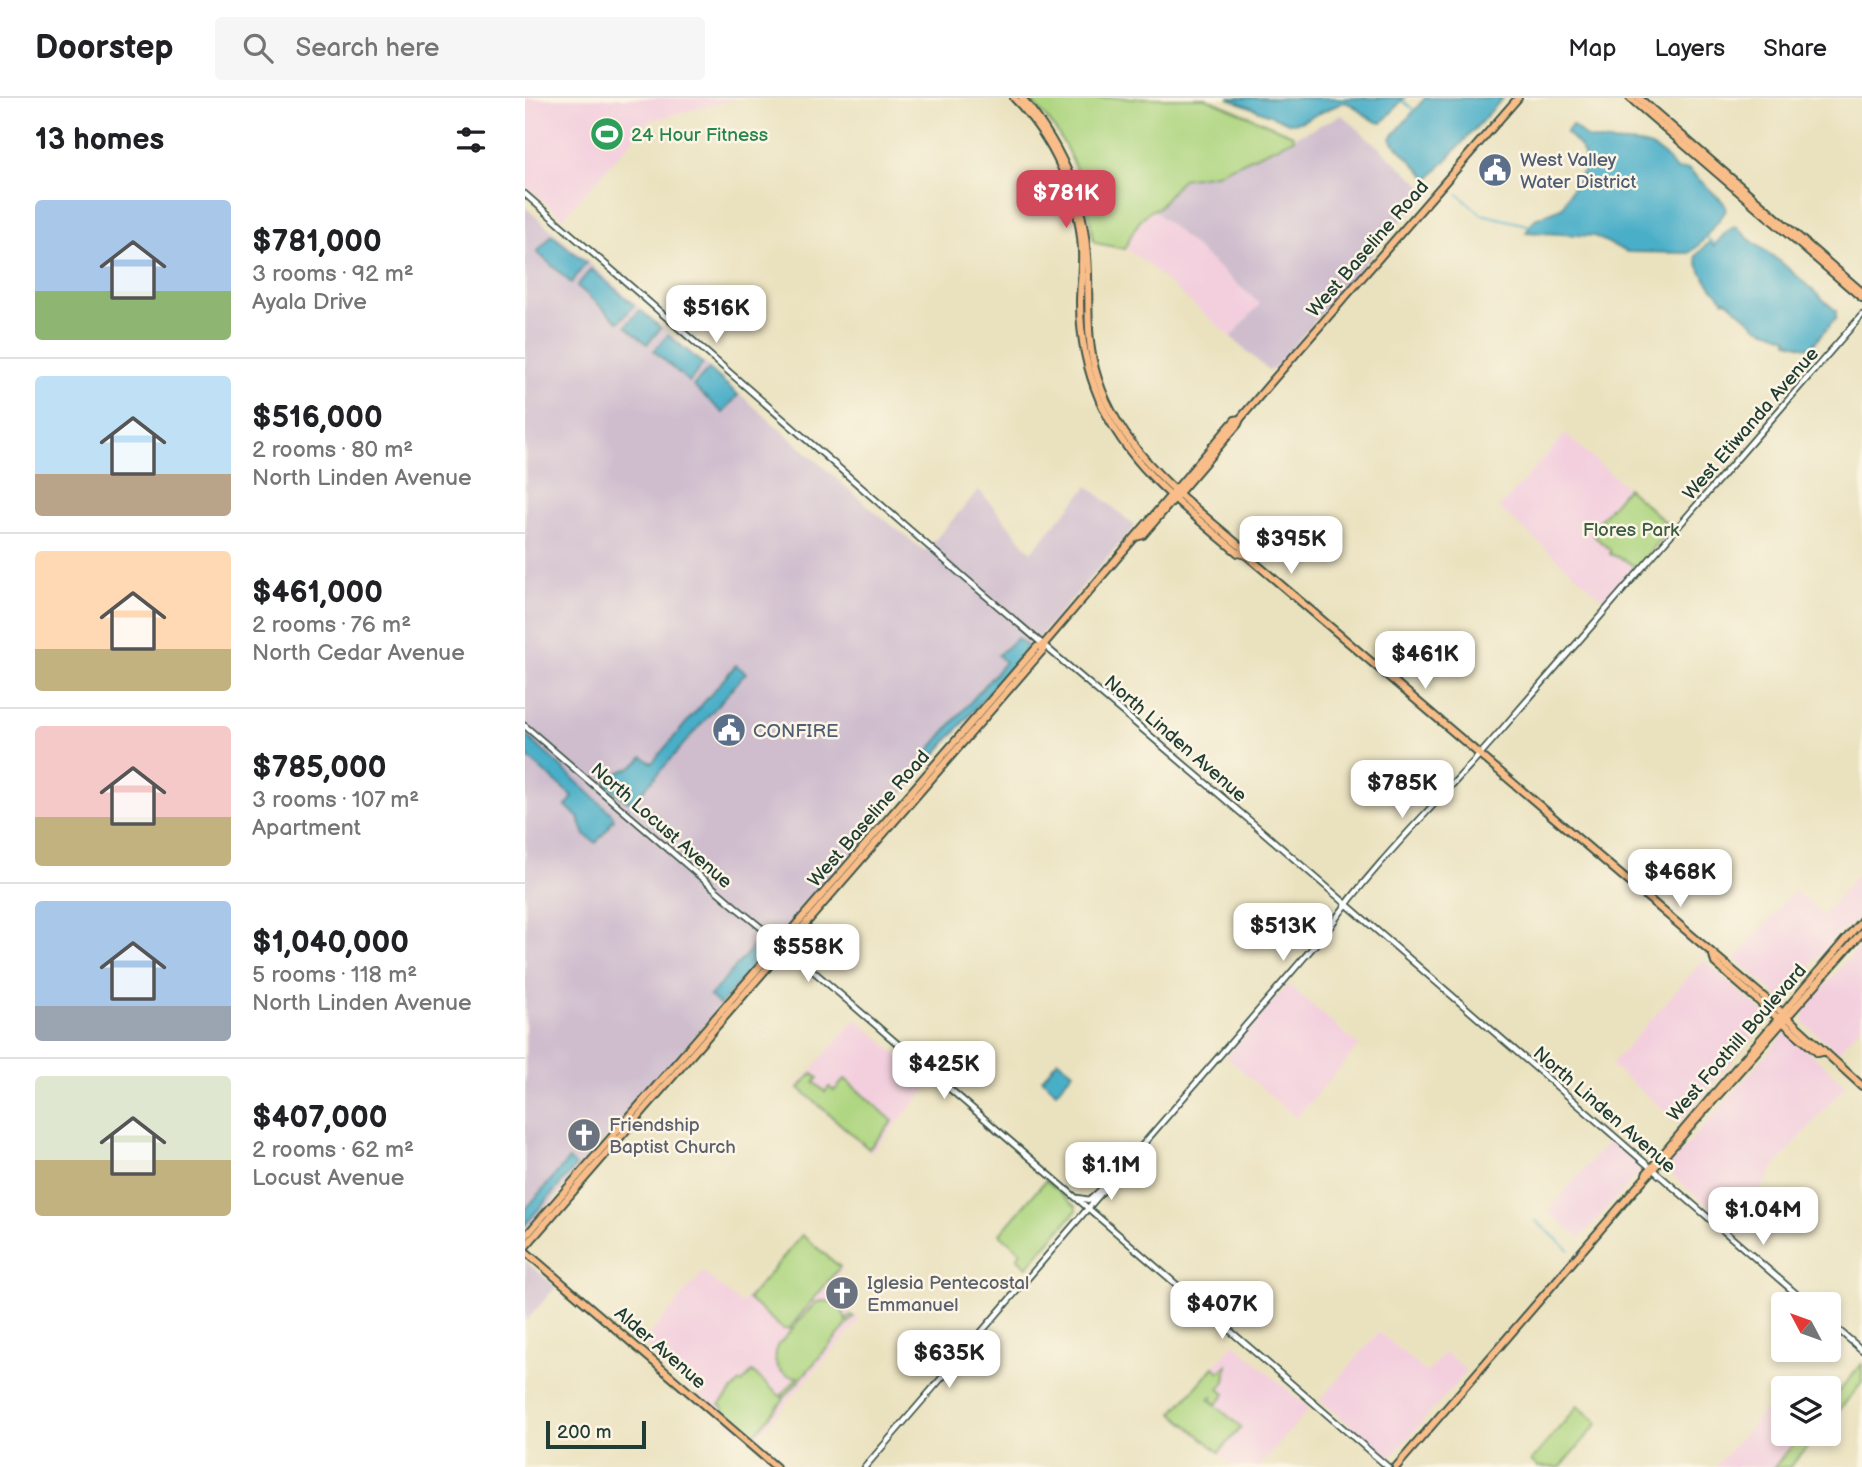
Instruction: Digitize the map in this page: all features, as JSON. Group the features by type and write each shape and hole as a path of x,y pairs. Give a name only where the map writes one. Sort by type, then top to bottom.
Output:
{"main road":[{"path":"1014,98 1034,122 1061,167 1077,216 1082,248 1081,323 1093,381 1120,439 1139,464 1241,547 1246,555 1741,978 1783,1018"},
{"path":"1022,98 1060,153 1081,207 1086,248 1087,323 1090,352 1098,381 1126,435 1175,494"},
{"name":"West Baseline Road","path":"783,946 1037,648 1044,644 1139,531 1175,494 1235,420 1240,419 1518,98"},
{"path":"1630,98 1862,298"},
{"path":"1639,98 1862,292"},
{"name":"West Baseline Road","path":"525,1237 916,797 1043,650 1044,644"},
{"name":"West Foothill Boulevard","path":"1397,1467 1783,1018 1862,920"},
{"name":"West Foothill Boulevard","path":"1783,1018 1830,970 1862,932"},
{"path":"1830,970 1833,961 1845,946 1845,939"},
{"path":"525,1249 783,946"},
{"path":"1712,955 1723,969 1822,1048 1822,1052 1862,1086"},
{"path":"1723,969 1738,980 1741,978"},
{"name":"Alder Avenue","path":"525,1249 776,1467"}],"street":[{"name":"North Linden Avenue","path":"525,194 965,578 1794,1292"},
{"name":"West Etiwanda Avenue","path":"1114,1179 1327,931 1346,904 1862,315"},
{"name":"North Locust Avenue","path":"525,726 1388,1467"},
{"path":"1073,1196 1090,1200 1114,1179"},
{"path":"865,1467 1114,1179"},
{"path":"1841,1332 1862,1350"}],"shaded area":[{"path":"525,98 741,98 649,121 563,218 525,185"},
{"path":"1342,115 1427,190 1274,369 1268,370 1231,337 1260,304 1152,209 1158,207 1182,179 1216,174"},
{"path":"525,207 874,511 925,551 979,490 1031,552 1088,486 1135,526 525,1233"},
{"path":"1152,209 1260,304 1231,337 1126,249 1132,231"},
{"path":"1565,434 1627,488 1593,528 1610,551 1636,568 1607,602 1499,508"},
{"path":"1856,876 1862,881 1862,912 1847,929 1841,931 1781,999 1735,959 1794,891 1823,915"},
{"path":"1857,948 1862,952 1862,1025 1838,1052 1804,1023 1804,1011"},
{"path":"1703,960 1770,1018 1679,1123 1611,1065"},
{"path":"1288,984 1359,1046 1296,1118 1226,1057"},
{"path":"856,1018 931,1084 871,1153 796,1088"},
{"path":"1786,1032 1846,1085 1771,1171 1768,1180 1729,1225 1668,1171 1671,1164"},
{"path":"1610,1139 1642,1166 1642,1169 1580,1238 1548,1211"},
{"path":"802,1235 843,1269 825,1290 860,1320 752,1442 642,1343 703,1272 741,1304"},
{"path":"525,1261 556,1287 525,1322"},
{"path":"1379,1332 1427,1373 1445,1352 1467,1371 1390,1458 1320,1400"},
{"path":"1234,1343 1309,1409 1259,1467 1234,1467 1172,1414"},
{"path":"1771,1403 1771,1446 1792,1446 1774,1467 1715,1467"}],"green space":[{"path":"1028,98 1206,98 1293,135 1294,139 1216,174 1182,179 1158,208 1142,218 1125,249 1093,240 1084,193 1067,149 1050,122"},
{"name":"Flores Park","path":"1627,488 1671,527 1636,568 1610,554 1610,550 1593,535 1593,528"},
{"path":"812,1073 818,1078 814,1082 825,1092 829,1087 834,1091 845,1079 893,1121 869,1149 799,1088"},
{"path":"1046,1180 1076,1207 1076,1211 1027,1267 1017,1258 1021,1252 1000,1234"},
{"path":"802,1235 840,1267 789,1329 783,1329 748,1299"},
{"path":"821,1301 838,1305 846,1321 851,1315 854,1317 785,1397 782,1395 798,1377 781,1371 776,1362 776,1351 815,1303"},
{"path":"1862,1364 1862,1383 1841,1408 1841,1389"},
{"path":"1227,1365 1225,1382 1219,1389 1225,1394 1217,1404 1211,1399 1213,1396 1209,1400 1241,1427 1219,1452 1173,1413 1214,1367 1220,1372"},
{"path":"752,1372 784,1399 753,1436 723,1410 720,1404"},
{"path":"1578,1406 1598,1423 1561,1467 1538,1467 1531,1461"},
{"path":"1792,1446 1808,1446 1790,1467 1774,1467"}],"water":[{"path":"1228,98 1404,98 1382,123 1344,102 1300,122 1289,123"},
{"path":"1425,98 1503,98 1429,179 1390,139"},
{"path":"1572,125 1590,139 1637,144 1657,150 1676,170 1688,169 1723,202 1725,212 1699,245 1689,253 1627,252 1594,236 1526,232 1535,219 1563,207 1584,169 1583,153 1566,133"},
{"path":"1736,226 1836,311 1836,318 1810,348 1788,342 1788,338 1758,327 1724,301 1703,274 1696,256 1709,242 1714,246 1726,232"},
{"path":"552,235 586,263 571,283 537,252"},
{"path":"591,269 634,305 619,322 577,286"},
{"path":"640,310 661,328 647,344 626,326"},
{"path":"668,335 703,364 689,382 654,351"},
{"path":"709,369 738,395 723,413 693,386"},
{"path":"1017,638 1026,645 1026,649 930,761 924,756 1005,662 998,655"},
{"path":"736,665 746,673 634,801 626,801 605,783 643,757 652,763"},
{"path":"525,734 612,814 614,819 596,843 585,835 578,817 566,806 573,797 525,755"},
{"path":"758,941 768,950 720,1005 710,996"},
{"path":"1058,1060 1073,1072 1056,1092 1042,1079"},
{"path":"569,1159 576,1166 525,1225 525,1210"}],"waterway":[{"path":"1402,100 1415,111"},
{"path":"1458,194 1481,214 1531,226"},
{"path":"1706,237 1715,244"},
{"path":"1535,1220 1569,1250"}],"place":[{"name":"24 Hour Fitness","path":"607,134"},
{"name":"West Valley Water District","path":"1495,170"},
{"name":"CONFIRE","path":"729,730"},
{"name":"Friendship Baptist Church","path":"584,1135"},
{"name":"Iglesia Pentecostal Emmanuel","path":"842,1293"}]}
